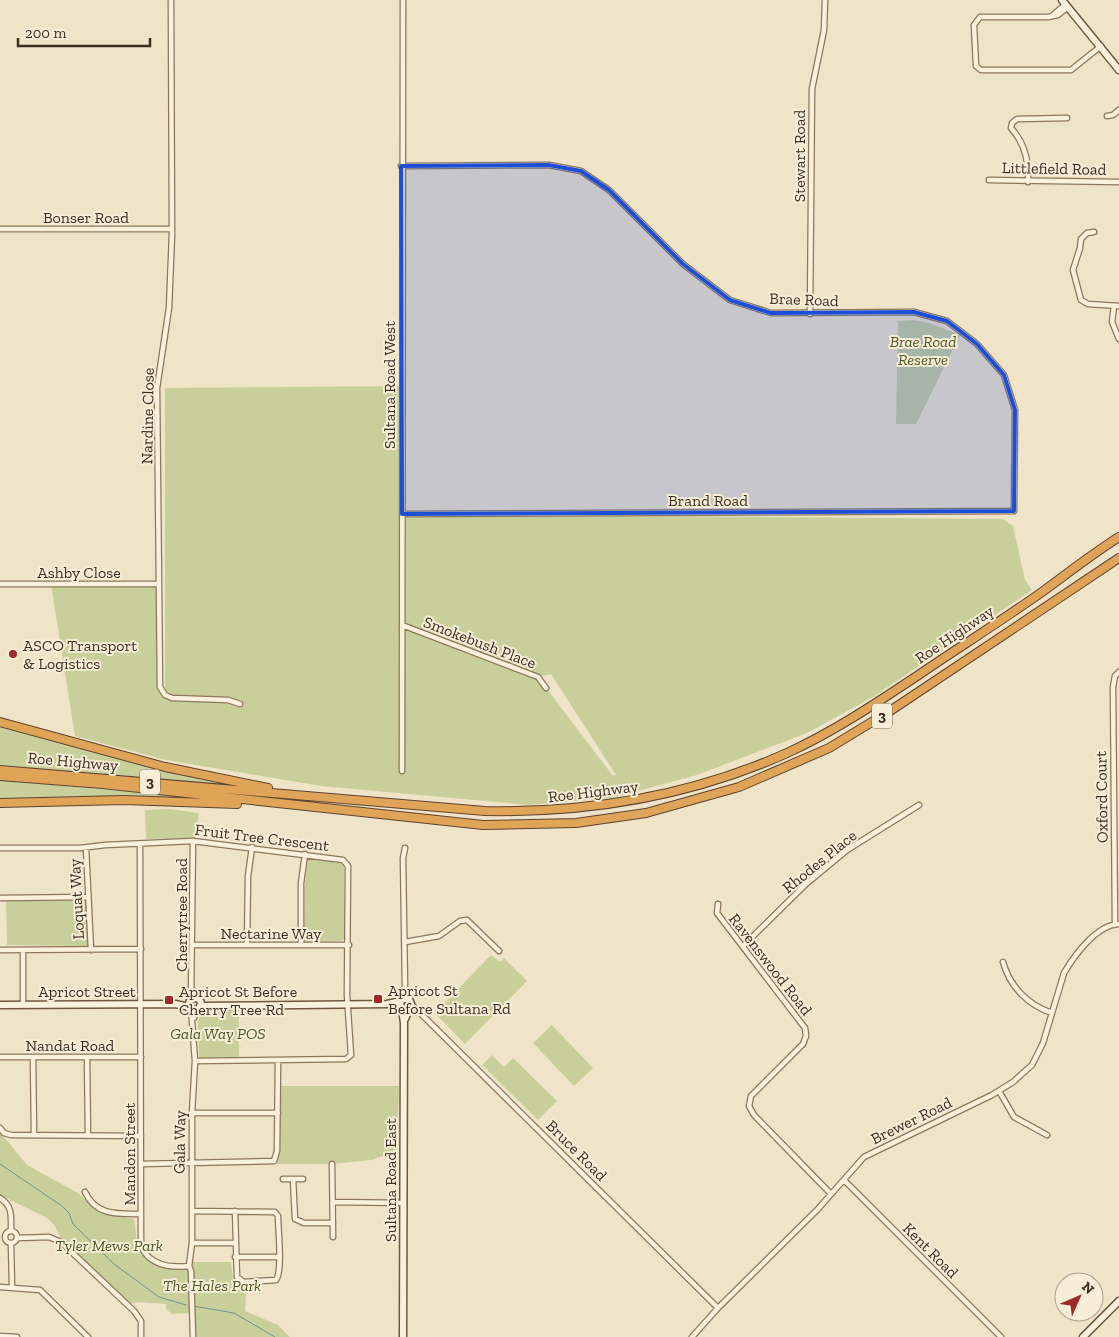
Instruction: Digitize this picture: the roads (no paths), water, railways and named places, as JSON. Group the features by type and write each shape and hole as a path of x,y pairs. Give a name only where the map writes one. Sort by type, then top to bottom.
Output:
{"highway":[{"path":"1082,560 1119,532"},
{"name":"Roe Highway","path":"0,770 485,811 539,811 608,805 696,786 787,753 842,724 1034,597 1082,560 1119,537"},
{"name":"Roe Highway","path":"0,776 102,784 451,823 516,826 576,824 611,819 710,797 785,769 860,730 1119,558"},
{"path":"0,722 165,767 299,795"},
{"path":"0,803 124,800 284,805"}],"street":[{"name":"Nardine Close","path":"171,0 172,229 169,308 158,388 160,684 163,693 172,698 228,700 240,704"},
{"name":"Sultana Road West","path":"402,770 403,0"},
{"name":"Stewart Road","path":"810,314 812,89 824,30 825,0"},
{"path":"1058,0 1065,5 1117,68"},
{"path":"1065,5 1052,16 980,17 974,25 976,66 981,70 1071,70 1100,48"},
{"path":"1107,116 1119,110"},
{"path":"1028,182 1029,164 1016,134 1011,128 1012,123 1017,119 1067,118"},
{"name":"Brae Road","path":"402,166 549,165 580,171 609,190 684,264 730,300 771,313 914,312 947,321 977,344 1004,376 1015,410 1014,512"},
{"name":"Littlefield Road","path":"989,180 1119,182"},
{"name":"Bonser Road","path":"0,229 172,229"},
{"path":"1094,232 1087,233 1081,239 1080,248 1073,267 1075,281 1080,298 1085,304 1116,306 1112,322 1119,339"},
{"name":"Brand Road","path":"402,514 1014,512"},
{"name":"Ashby Close","path":"0,584 159,584"},
{"name":"Smokebush Place","path":"402,625 538,677 546,688"},
{"name":"Oxford Court","path":"1117,924 1113,687 1115,676 1119,672"},
{"name":"Rhodes Place","path":"743,946 806,884 847,850 919,805"},
{"name":"Fruit Tree Crescent","path":"0,848 86,848 193,841 343,860 348,866 349,945 347,995 351,1055 346,1059 278,1061"},
{"name":"Cherrytree Road","path":"193,841 194,1004"},
{"name":"Mandon Street","path":"140,844 141,1246 144,1253 163,1266 190,1265"},
{"path":"247,945 248,876 252,847"},
{"name":"Loquat Way","path":"86,848 91,950"},
{"name":"Sultana Road East","path":"403,1337 405,942 403,858 405,848"},
{"path":"301,945 302,883 305,854"},
{"path":"0,898 87,897"},
{"name":"Ravenswood Road","path":"718,904 717,914 805,1028 806,1036 803,1044 751,1096 750,1106 754,1115 832,1194"},
{"path":"405,942 439,936 460,921 467,920 499,951"},
{"name":"Brewer Road","path":"692,1337 718,1308 832,1194 864,1157 999,1091 1013,1082 1032,1064 1043,1043 1064,973 1076,953 1096,935 1117,924"},
{"name":"Nectarine Way","path":"193,945 349,945"},
{"path":"0,950 141,949"},
{"path":"23,950 23,1005"},
{"path":"1002,962 1006,972 1027,1001 1052,1013"},
{"name":"Gala Way","path":"193,1337 190,1265 192,1243 191,1165 194,1004"},
{"name":"Apricot Street","path":"0,1005 405,1005"},
{"name":"Bruce Road","path":"405,1005 419,1010 718,1308"},
{"name":"Nandat Road","path":"0,1057 141,1057"},
{"path":"33,1057 34,1135"},
{"path":"87,1057 88,1136"},
{"path":"141,1164 191,1165 274,1161 278,1151 278,1061 194,1061"},
{"path":"999,1091 1014,1117 1047,1135"},
{"path":"192,1113 278,1112"},
{"path":"0,1128 4,1133 11,1135 141,1136"},
{"path":"332,1164 333,1237"},
{"path":"284,1179 303,1179"},
{"path":"293,1179 295,1219 304,1223 333,1223"},
{"name":"Kent Road","path":"844,1180 1001,1337"},
{"path":"85,1192 98,1208 105,1212 141,1214"},
{"path":"0,1198 6,1202 11,1210 11,1231"},
{"path":"333,1202 404,1203"},
{"path":"192,1211 235,1211 275,1212 278,1216 279,1257 279,1274 276,1280 244,1282 237,1277 235,1211"},
{"path":"11,1231 2,1237 12,1244"},
{"path":"11,1231 18,1238"},
{"path":"12,1287 12,1244 18,1238 49,1238 61,1242 134,1311 141,1321 141,1337"},
{"path":"192,1243 235,1243"},
{"path":"236,1257 279,1257"},
{"path":"0,1287 35,1288 44,1292 88,1337"},
{"path":"1083,1337 1119,1301"},
{"path":"0,1336 17,1337"}],"waterway":[{"path":"0,1164 62,1206 69,1213 73,1224 114,1264 159,1297 186,1305"},
{"path":"193,1306 234,1313 275,1337"}],"place":[{"name":"ASCO Transport & Logistics","path":"13,654"},
{"name":"Apricot St Before Sultana Rd","path":"378,999"},
{"name":"Apricot St Before Cherry Tree Rd","path":"169,1000"}],"park label":[{"name":"Brae Road Reserve","path":"923,350"},
{"name":"Gala Way POS","path":"218,1033"},
{"name":"Tyler Mews Park","path":"109,1245"},
{"name":"The Hales Park","path":"212,1285"}]}
